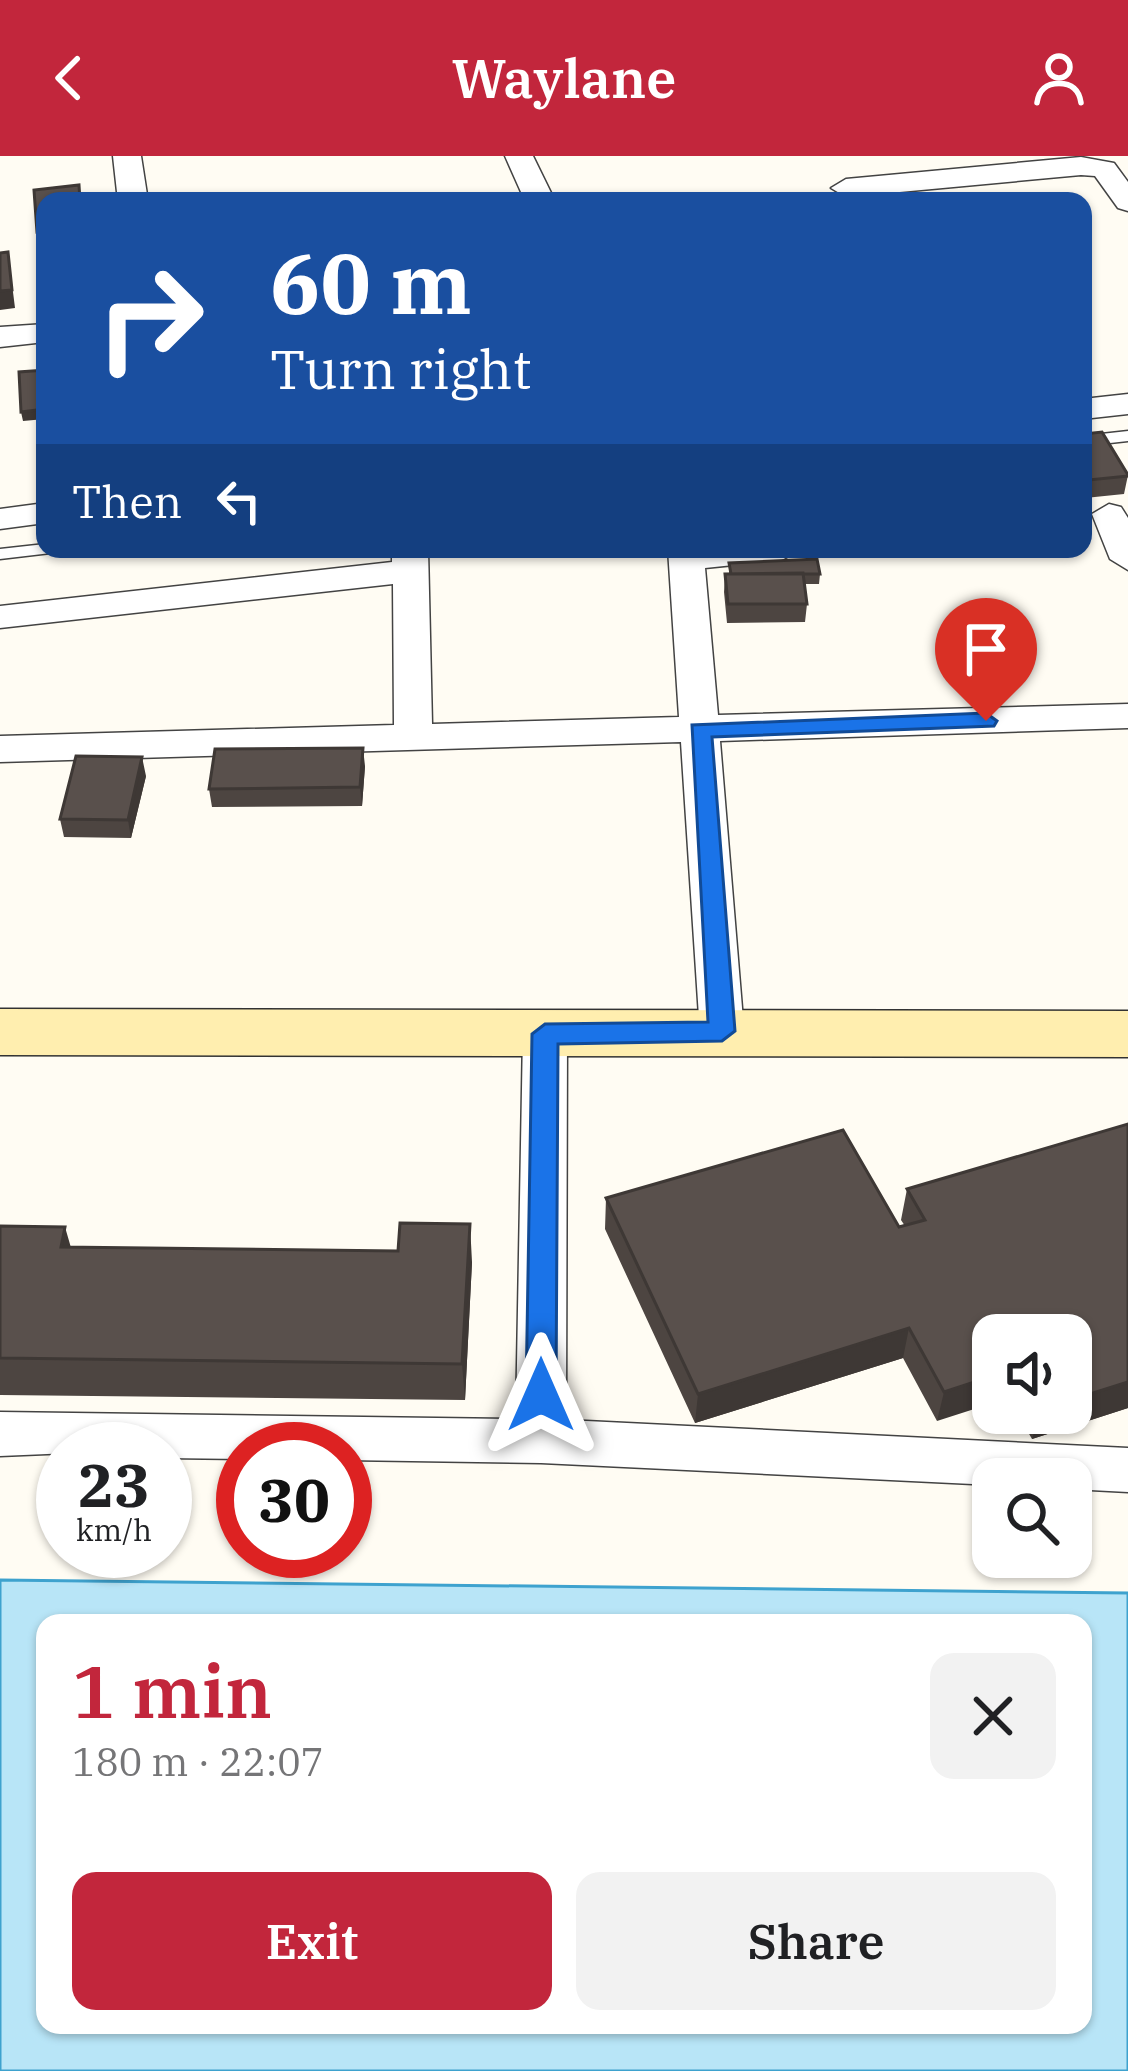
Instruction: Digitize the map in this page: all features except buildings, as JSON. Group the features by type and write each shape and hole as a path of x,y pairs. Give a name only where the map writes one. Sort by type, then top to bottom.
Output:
{"street":[{"path":"127,156 132,192"},
{"path":"491,156 505,192"},
{"path":"520,156 536,192"},
{"path":"842,181 1097,158 1120,168 1128,178"},
{"path":"842,181 1081,166 1104,170 1128,202"},
{"path":"0,337 36,334"},
{"path":"1092,404 1128,400"},
{"path":"0,519 36,514"},
{"path":"1107,515 1128,560"},
{"path":"686,558 722,1031"},
{"path":"0,617 410,560 413,738"},
{"path":"0,749 1128,716"},
{"path":"0,1032 1128,1034"},
{"path":"541,1441 545,1034"},
{"path":"0,1433 541,1441 1128,1470"}],"lane":[{"path":"1092,441 1128,436"},
{"path":"0,554 36,550"}],"water":[{"path":"0,1580 1128,1593 1128,2071 0,2071"}],"route":[{"path":"541,1395 545,1034 722,1031 700,730 986,721"}]}
